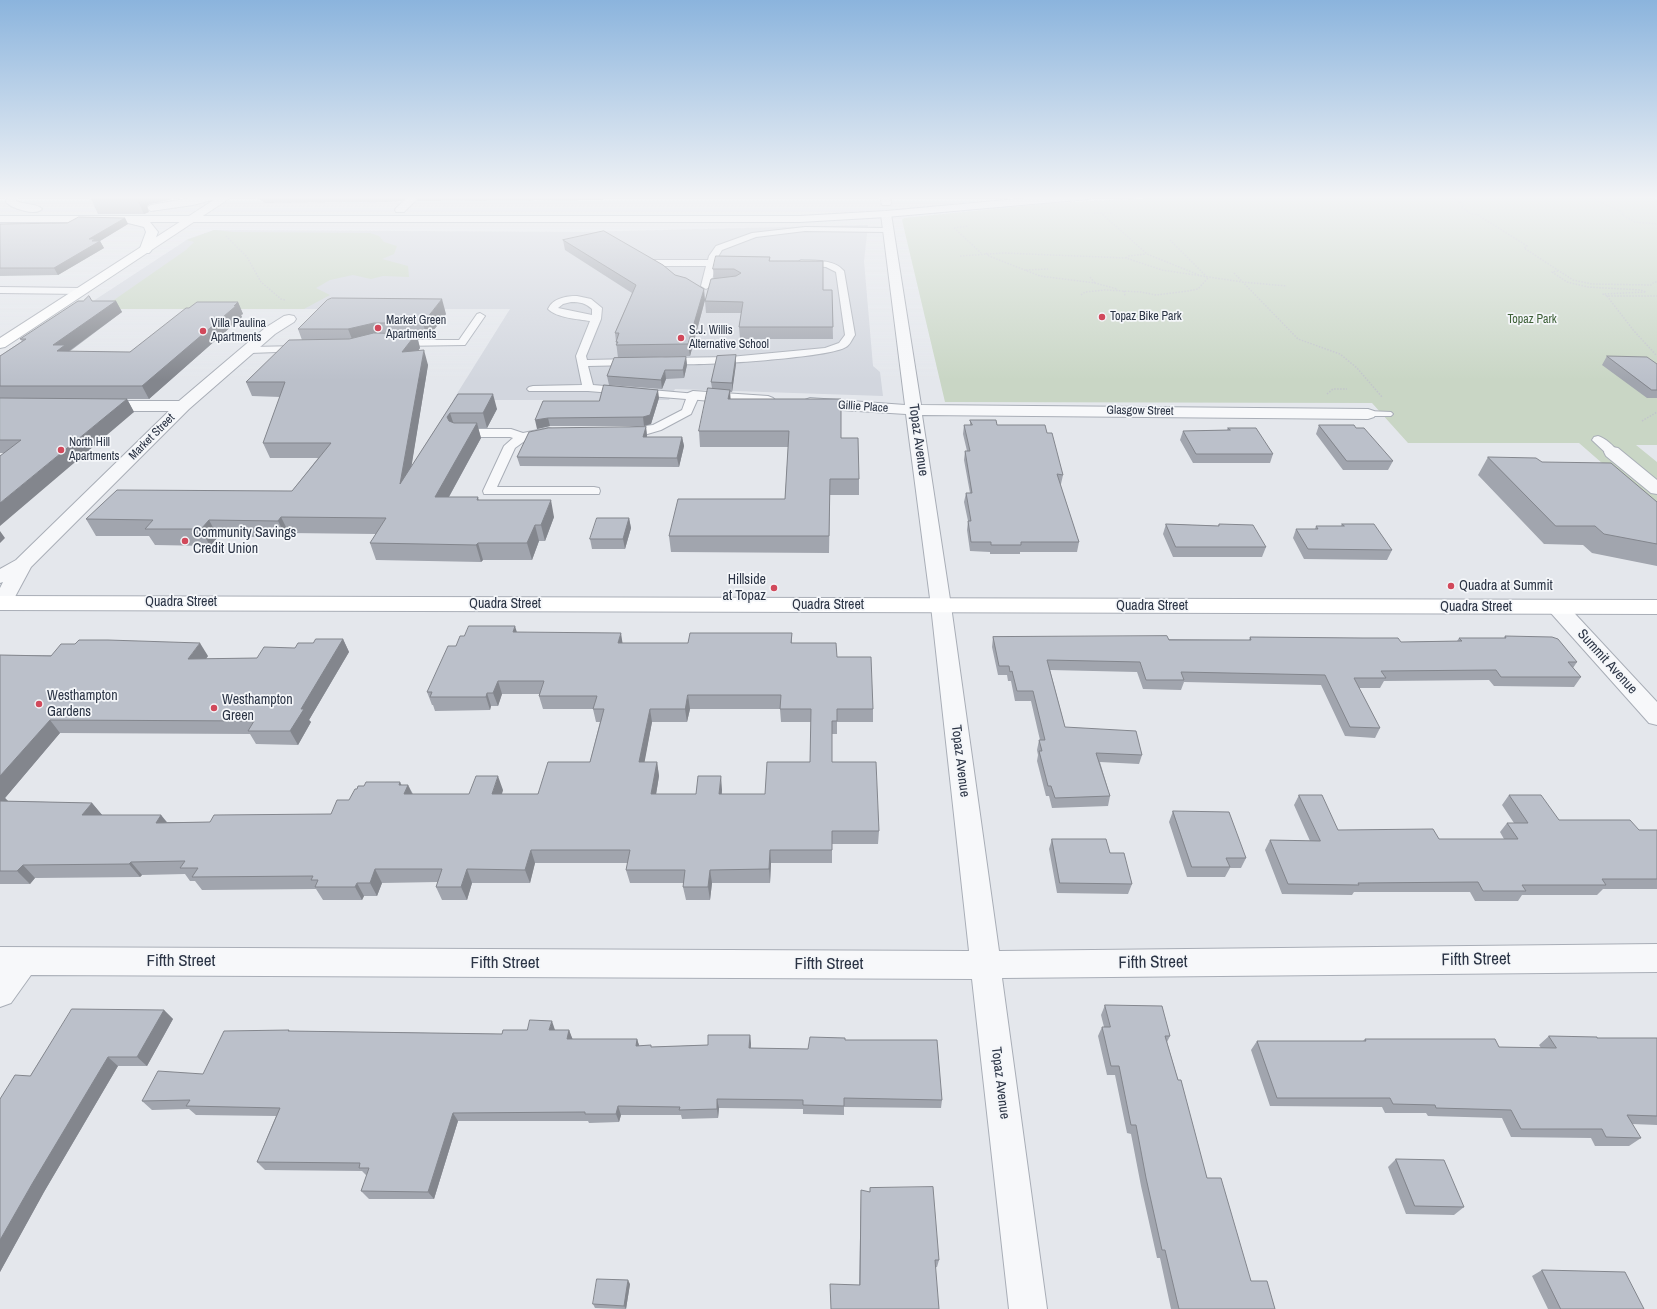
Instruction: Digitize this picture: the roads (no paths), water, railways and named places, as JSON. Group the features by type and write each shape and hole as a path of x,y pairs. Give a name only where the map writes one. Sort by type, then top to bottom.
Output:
{"main road":[{"path":"0,344 135,257"},
{"name":"Quadra Street","path":"1,603 149,602 941,606 1657,607"}],"street":[{"name":"Topaz Avenue","path":"892,257 941,606 1028,1309"},
{"name":"Market Street","path":"0,577 23,564 183,406 250,350 270,331 289,319"},
{"name":"Gillie Place","path":"693,396 913,410"},
{"path":"87,406 183,406"},
{"name":"Glasgow Street","path":"913,410 1368,414"},
{"path":"1612,452 1657,489"},
{"name":"Market Street","path":"1,603 23,564"},
{"name":"Summit Avenue","path":"1557,607 1657,717"},
{"name":"Fifth Street","path":"11,961 985,965 1657,958"},
{"path":"0,992 11,961"}],"lane":[{"path":"706,285 713,257"},
{"path":"651,263 672,267 711,263 743,263"},
{"path":"660,361 730,360 826,351 843,345 850,336 840,271 834,266 823,264 791,264"},
{"path":"0,290 81,291"},
{"path":"387,343 460,343 463,342 480,316"},
{"path":"588,388 581,356 596,319"},
{"path":"250,350 309,349"},
{"path":"582,363 644,362"},
{"path":"533,389 588,388 693,396 687,412 657,428 644,432 613,432"},
{"path":"1368,414 1387,414"},
{"path":"558,432 534,434 522,437 510,446 489,491 594,491"},
{"path":"459,433 511,433 522,437"},
{"path":"1598,440 1612,452"}],"place":[{"name":"Topaz Bike Park","path":"1102,317"},
{"name":"Market Green Apartments","path":"378,328"},
{"name":"Villa Paulina Apartments","path":"203,331"},
{"name":"S.J. Willis Alternative School","path":"681,338"},
{"name":"North Hill Apartments","path":"61,450"},
{"name":"Community Savings Credit Union","path":"185,541"},
{"name":"Quadra at Summit","path":"1451,586"},
{"name":"Hillside at Topaz","path":"774,588"},
{"name":"Westhampton Gardens","path":"39,704"},
{"name":"Westhampton Green","path":"214,708"}],"park label":[{"name":"Topaz Park","path":"1532,320"}]}
